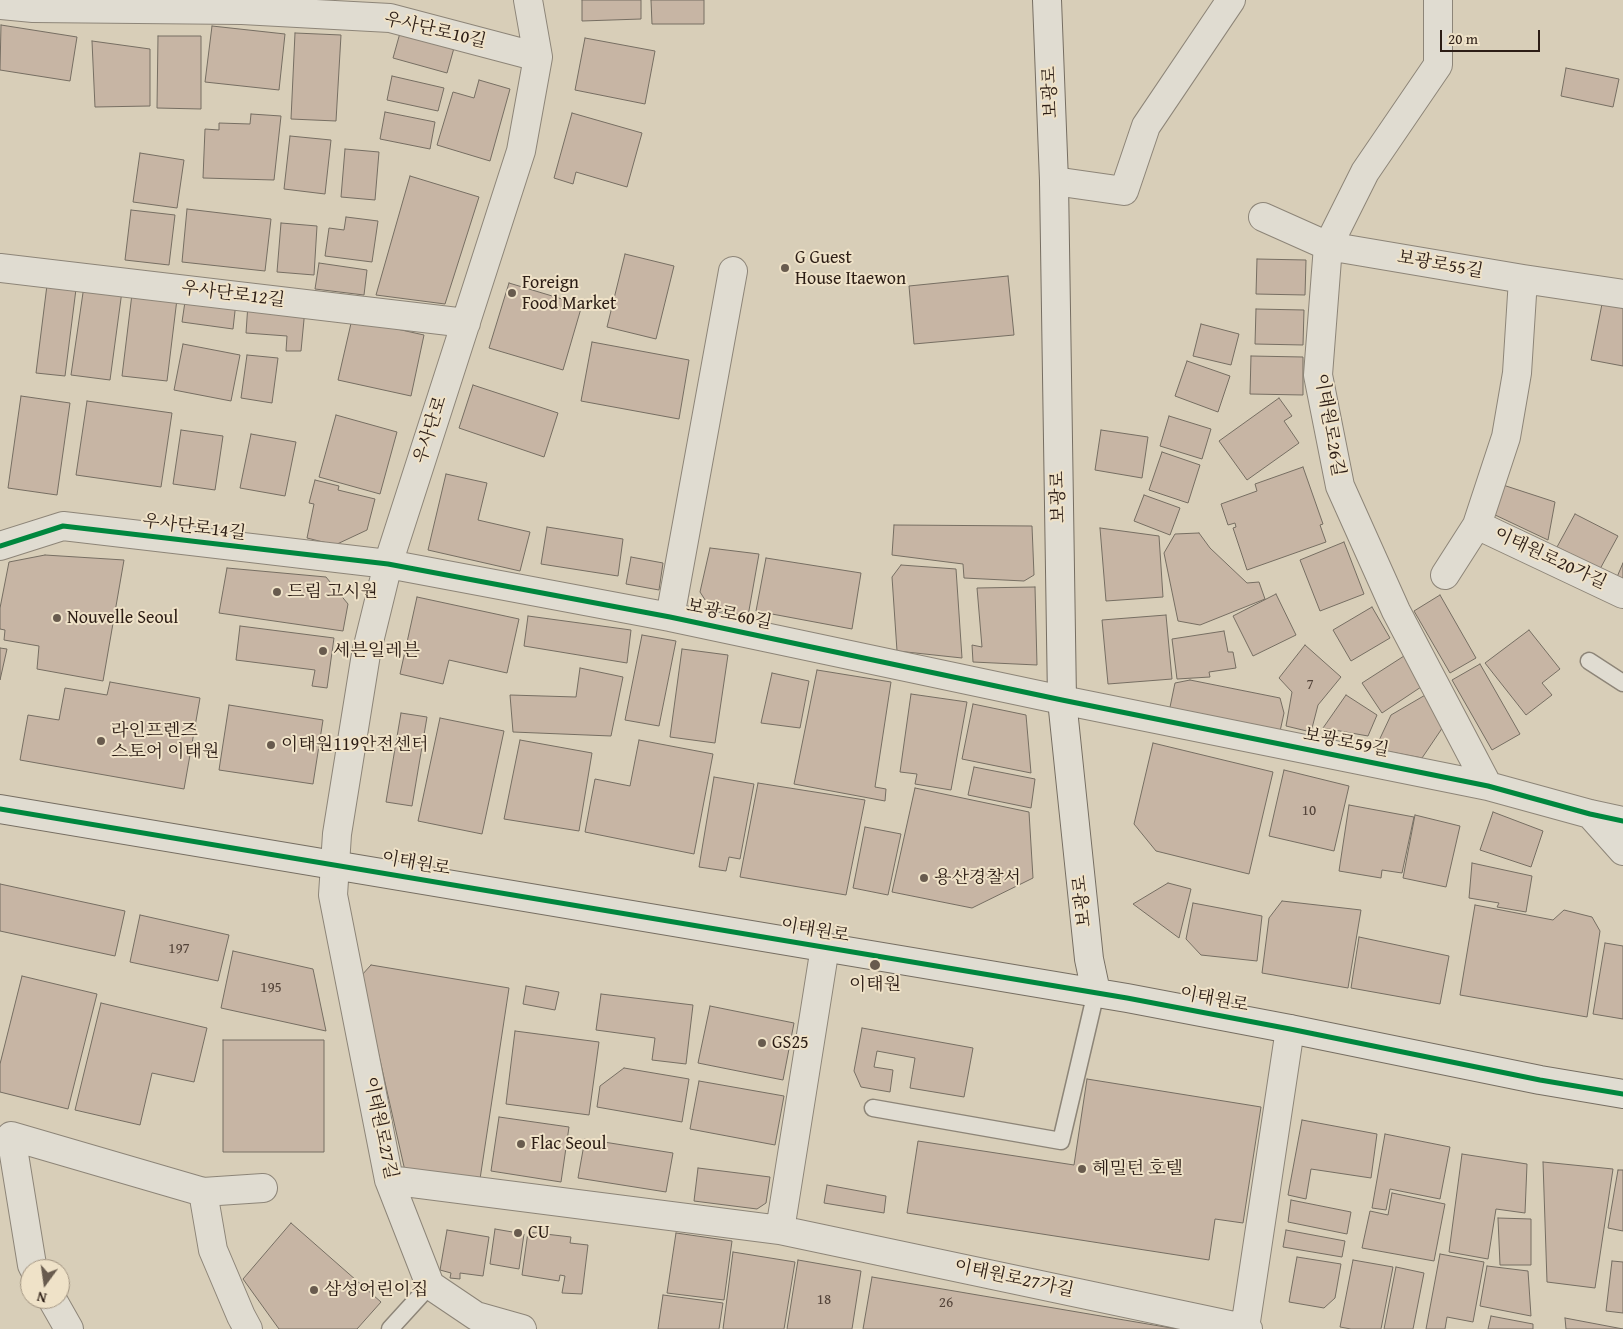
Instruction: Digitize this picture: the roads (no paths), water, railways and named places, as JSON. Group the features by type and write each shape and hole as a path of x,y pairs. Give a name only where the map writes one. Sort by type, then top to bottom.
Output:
{"street":[{"name":"우사단로","path":"334,864 337,834 366,654 388,564 520,151 538,57 528,0"},
{"name":"보광로","path":"1047,0 1054,181 1062,700 1089,959 1096,992"},
{"path":"1054,181 1124,191 1146,126 1231,0"},
{"name":"이태원로26길","path":"1438,0 1438,65 1365,172 1328,246 1318,375 1340,486 1396,611 1488,786"},
{"name":"우사단로10길","path":"0,6 242,10 390,18 538,57"},
{"name":"보광로55길","path":"1263,217 1328,246 1623,294"},
{"name":"우사단로12길","path":"0,268 466,323"},
{"name":"보광로60길","path":"670,617 732,271"},
{"path":"1445,575 1477,525 1506,437 1517,373 1523,279"},
{"name":"이태원로20가길","path":"1477,525 1623,594"},
{"name":"우사단로14길","path":"0,546 63,526 388,564"},
{"name":"보광로60길","path":"388,564 670,617 1062,700"},
{"name":"보광로59길","path":"1062,700 1488,786 1590,814 1623,821"},
{"name":"이태원로","path":"0,809 1096,992 1540,1080 1623,1094"},
{"path":"1590,814 1623,851"},
{"name":"이태원로27길","path":"334,864 333,895 389,1180 430,1285"},
{"name":"이태원로","path":"780,1230 825,947"},
{"path":"1246,1329 1290,1029"},
{"path":"31,1259 10,1136 203,1192 263,1188"},
{"path":"389,1180 780,1230"},
{"path":"203,1192 213,1250 248,1329"},
{"name":"이태원로27가길","path":"780,1230 1246,1329"},
{"path":"430,1285 476,1316 522,1329"},
{"path":"58,1309 69,1329"}],"lane":[{"path":"1589,661 1623,683"},
{"path":"873,1108 1061,1141 1096,992"},
{"path":"390,1329 430,1285"}],"place":[{"name":"G Guest House Itaewon","path":"785,268"},
{"name":"Foreign Food Market","path":"512,293"},
{"name":"드림 고시원","path":"277,592"},
{"name":"Nouvelle Seoul","path":"57,618"},
{"name":"세븐일레븐","path":"323,651"},
{"name":"라인프렌즈 스토어 이태원","path":"101,741"},
{"name":"이태원119안전센터","path":"271,745"},
{"name":"용산경찰서","path":"924,878"},
{"name":"이태원","path":"875,965"},
{"name":"GS25","path":"762,1043"},
{"name":"Flac Seoul","path":"521,1144"},
{"name":"헤밀턴 호텔","path":"1082,1169"},
{"name":"CU","path":"518,1233"},
{"name":"삼성어린이집","path":"314,1290"}]}
